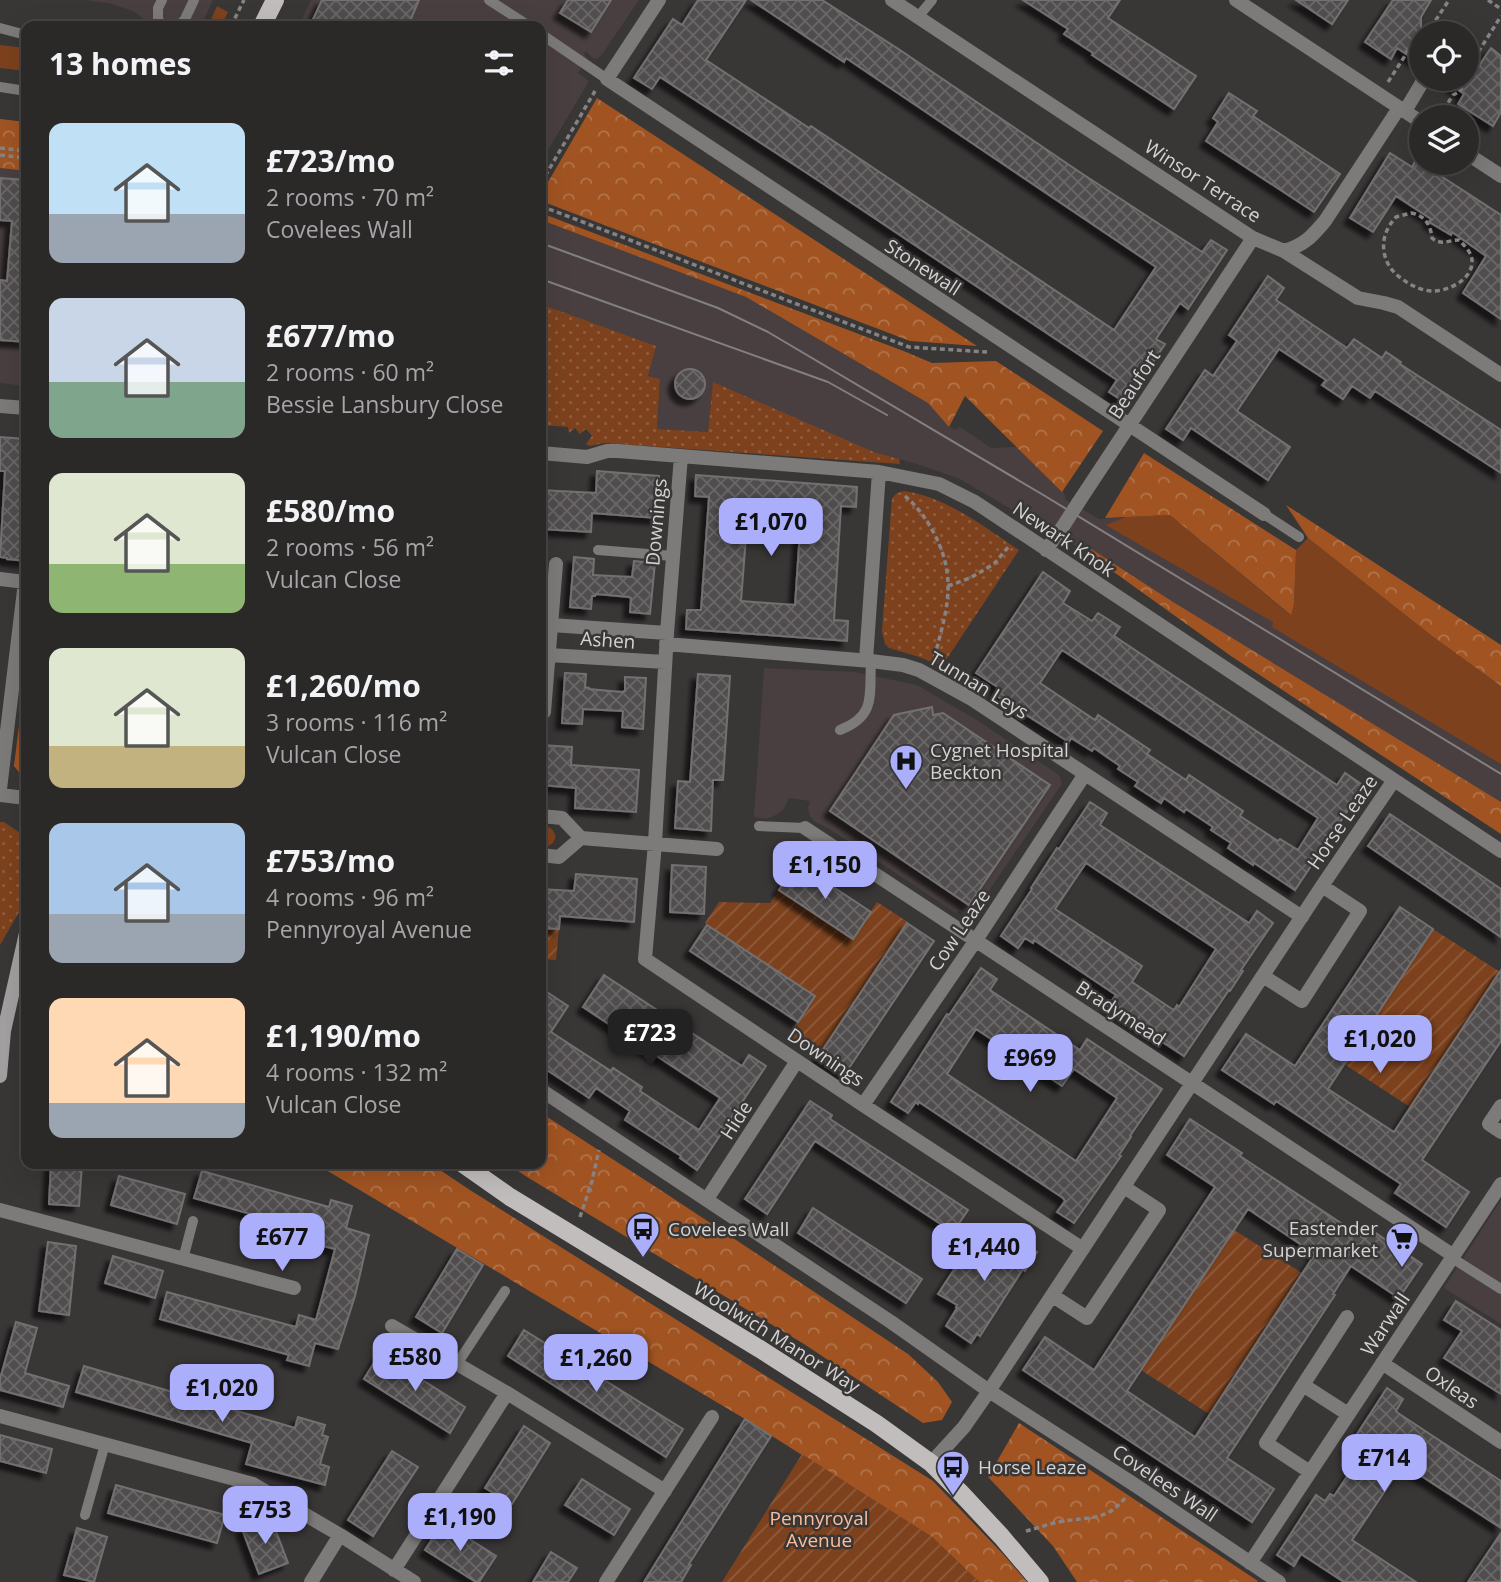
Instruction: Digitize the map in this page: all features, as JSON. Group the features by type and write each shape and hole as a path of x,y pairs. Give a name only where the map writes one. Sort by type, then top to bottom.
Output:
{"main road":[{"path":"264,21 275,0"},
{"name":"Woolwich Manor Way","path":"470,1169 510,1197 760,1349 877,1424 930,1463 976,1509 1040,1582"}],"street":[{"path":"605,78 659,0"},
{"name":"Winsor Terrace","path":"892,0 1253,238 1284,251 1358,298 1398,307 1501,375"},
{"path":"1236,0 1409,114"},
{"name":"Stonewall","path":"605,78 1264,514"},
{"path":"1284,251 1299,247 1325,221 1416,91"},
{"path":"1479,162 1501,176"},
{"name":"Beaufort","path":"1045,550 1079,503 1253,238"},
{"path":"0,405 21,407"},
{"name":"Newark Knok","path":"546,453 587,457 607,451 681,456 879,472 939,484 975,502 1501,851"},
{"name":"Downings","path":"681,456 645,959 1083,1249"},
{"path":"869,661 879,472"},
{"path":"546,689 556,564"},
{"path":"0,579 21,582"},
{"path":"0,789 21,615"},
{"name":"Ashen","path":"551,625 666,639"},
{"name":"Tunnan Leys","path":"666,639 903,665 928,674 970,698 1302,918"},
{"name":"Ashen","path":"549,655 665,662"},
{"name":"Cow Leaze","path":"863,1105 1085,774"},
{"name":"Horse Leaze","path":"930,1463 964,1427 989,1391 1394,780"},
{"path":"0,795 21,797"},
{"path":"546,816 562,818 581,838 717,849"},
{"name":"Bradymead","path":"805,828 1453,1257"},
{"path":"546,856 559,857 581,838"},
{"name":"Horse Leaze","path":"1263,976 1302,1001 1360,911 1322,886"},
{"path":"0,1076 4,1031 21,955"},
{"name":"Hide","path":"707,1199 797,1061"},
{"name":"Covelees Wall","path":"546,1093 1279,1582"},
{"path":"1501,1106 1489,1124 1501,1132"},
{"name":"Warwall","path":"1250,1563 1501,1184"},
{"path":"1053,1296 1087,1318 1159,1210 1124,1187"},
{"path":"0,1210 295,1288"},
{"name":"Warwall","path":"1310,1472 1266,1443 1346,1317"},
{"path":"392,1326 507,1393 664,1491"},
{"name":"Oxleas","path":"1382,1363 1501,1442"},
{"path":"1303,1385 1348,1415"},
{"path":"394,1570 507,1393"},
{"path":"0,1416 253,1484 414,1582"},
{"path":"606,1582 712,1416"},
{"path":"312,1582 340,1535"}],"lane":[{"path":"159,21 158,8 162,0"},
{"path":"183,21 194,0"},
{"path":"489,0 521,21"},
{"path":"918,17 932,0"},
{"path":"0,28 21,34"},
{"path":"546,37 605,78"},
{"path":"0,87 21,90"},
{"name":"Stonewall","path":"1264,514 1299,537"},
{"path":"598,550 673,556"},
{"path":"840,730 853,725 868,709 869,661"},
{"name":"Bradymead","path":"759,826 805,828"},
{"path":"183,1259 193,1221"},
{"path":"1453,1257 1501,1289"},
{"path":"457,1364 505,1290"},
{"path":"85,1515 105,1444"}],"path":[{"path":"234,21 244,0"},
{"path":"1435,21 1449,0"},
{"path":"1488,0 1501,9"},
{"path":"1479,51 1501,16"},
{"path":"1386,85 1409,50"},
{"path":"546,175 605,78"},
{"path":"1447,105 1453,95 1460,91"},
{"path":"0,148 21,150"},
{"path":"0,155 21,157"},
{"path":"546,208 909,347 986,352 995,351 1002,342"},
{"path":"1411,213 1425,220 1431,228 1432,239 1436,242 1460,240 1468,250 1472,265 1463,280 1449,289 1433,291 1419,289 1407,283 1395,274 1386,261 1384,240 1396,217 1411,213"},
{"path":"1402,290 1407,283"},
{"path":"901,492 916,505 929,525 947,564 946,612 933,662"},
{"path":"948,586 970,578 994,564 1010,545"},
{"path":"579,1217 592,1181 604,1131"},
{"path":"1026,1531 1062,1521 1100,1517 1119,1506 1135,1485"}],"shaded area":[{"path":"85,0 213,0 203,21 146,21 133,11 109,3"},
{"path":"311,0 639,0 601,56 596,59 586,51 584,54 587,58 578,73 589,81 546,154 546,21 301,21"},
{"path":"0,168 21,170 21,385 0,383"},
{"path":"546,222 746,297 928,403 949,427 955,430 960,427 991,448 1049,446 1066,500 1099,519 1170,515 1501,745 1501,834 1231,656 1086,552 960,479 874,452 713,383 708,432 657,429 660,380 648,376 656,346 546,306"},
{"name":"Cygnet Hospital Beckton","path":"764,668 854,672 917,685 977,720 1059,775 1062,784 975,911 956,913 815,822 808,808 810,801 789,798 784,809 776,815 766,819 754,817"},
{"path":"1501,1200 1501,1324 1444,1288"}],"green space":[{"path":"217,6 228,12 224,21 210,21"},
{"path":"0,45 21,47 21,70 0,68"},
{"path":"597,98 977,346 910,341 546,203 546,185"},
{"path":"0,119 21,121 21,170 0,168"},
{"path":"546,215 932,363 996,361 1103,431 1062,492 965,396 949,427 928,403 746,297 546,222"},
{"path":"546,306 656,346 648,376 660,379 657,429 708,432 713,382 874,452 899,459 900,464 604,443 590,446 586,444 592,436 586,429 580,434 575,428 569,433 568,427 546,425"},
{"path":"1144,453 1296,550 1294,604 1291,615 1170,515 1105,518"},
{"path":"904,491 920,494 950,506 1019,550 942,666 889,648 885,644 882,631 892,498"},
{"path":"1286,505 1501,645 1501,686 1432,636 1308,538"},
{"path":"1170,515 1290,615 1294,604 1296,550 1308,538 1432,636 1501,686 1501,764 1272,627 1273,622 1106,525 1126,517"},
{"path":"1088,547 1173,602 1501,802 1501,834 1231,656 1086,552"},
{"path":"21,709 21,775 14,766"},
{"path":"0,822 4,822 21,834 21,909 0,945"},
{"path":"546,826 552,829 555,836 552,844 547,847"},
{"path":"779,890 853,939 877,902 908,922 818,1057 787,1037 815,996 705,923 719,902 770,903"},
{"path":"546,928 559,929 556,960 546,959"},
{"path":"1433,929 1500,972 1410,1107 1344,1064"},
{"path":"546,1116 908,1354 938,1382 952,1402 942,1420 923,1423 804,1344 515,1169 546,1169"},
{"path":"324,1169 438,1169 933,1481 1027,1582 979,1582 932,1537 745,1419"},
{"path":"1234,1230 1302,1273 1209,1414 1141,1370"},
{"path":"1019,1423 1258,1581 1077,1582 1053,1546 988,1477"},
{"name":"Pennyroyal Avenue","path":"802,1454 932,1537 979,1582 722,1582"}],"building":[{"path":"322,0 419,0 410,21 312,21"},
{"path":"568,0 611,0 591,32 560,13"},
{"path":"698,0 746,0 706,60 809,128 811,126 1114,330 1156,267 846,58 844,62 751,0 822,0 1202,252 1211,240 1227,250 1188,309 1180,303 1156,339 1165,344 1126,403 1109,392 1117,380 813,177 660,77 652,89 634,78 673,19 682,25"},
{"path":"1023,0 1120,0 1108,18 1196,76 1174,109 1092,55 1093,53 1064,34 1068,29"},
{"path":"1296,0 1348,0 1332,24"},
{"path":"1393,0 1431,0 1421,21 1409,21 1409,56 1397,48 1391,59 1365,42"},
{"path":"1491,48 1501,56 1501,112 1493,126 1479,117 1479,105 1458,104 1464,94 1460,91 1479,91 1479,66"},
{"path":"1229,93 1257,111 1253,116 1340,174 1314,212 1206,141 1218,122 1213,118"},
{"path":"1390,153 1409,165 1409,175 1439,175 1501,215 1501,319 1463,293 1486,256 1452,232 1451,235 1429,222 1431,219 1396,196 1373,232 1350,218"},
{"path":"0,178 21,180 21,342 0,340 0,280 7,281 12,221 0,220"},
{"path":"1268,276 1284,288 1276,300 1347,348 1354,339 1382,358 1386,352 1501,430 1501,473 1375,391 1370,398 1352,386 1343,399 1322,385 1326,380 1279,349 1237,411 1290,447 1268,480 1191,428 1183,440 1166,429 1205,370 1213,376 1237,341 1229,335"},
{"path":"690,369 701,373 705,384 701,395 690,399 679,395 675,384 679,373"},
{"path":"0,437 21,439 21,560 0,557 5,471 0,471"},
{"path":"597,471 659,476 656,518 592,513 591,532 546,529 546,490 596,493"},
{"path":"696,475 857,487 856,507 841,506 834,620 848,621 847,641 686,629 687,610 701,610 709,497 695,496","holes":["748,511 801,516 795,605 741,601"]},
{"path":"574,557 594,559 593,575 632,577 634,561 655,563 650,614 630,612 629,597 596,594 592,596 591,609 570,607"},
{"path":"1043,572 1070,591 1063,603 1092,621 1098,613 1120,627 1114,636 1337,785 1345,773 1364,786 1295,890 1228,848 1231,843 1186,809 1184,812 1164,798 1161,803 1135,786 1138,782 1094,748 1092,751 1071,738 1069,742 995,695 999,688 976,673","holes":["1062,650 1318,818 1298,850 1280,839 1278,841 1240,816 1243,811 1189,775 1186,780 1147,754 1150,750 1098,715 1095,720 1040,683"]},
{"path":"565,673 586,674 585,687 589,689 622,692 625,691 625,677 646,678 643,729 622,727 623,711 583,709 582,724 562,723"},
{"path":"698,674 730,676 723,780 713,780 711,831 675,828 678,781 690,782"},
{"name":"Cygnet Hospital Beckton","path":"932,707 933,715 943,713 1050,785 969,905 830,811 894,715"},
{"path":"546,745 572,747 571,765 639,770 636,812 575,808 576,788 546,785"},
{"path":"1090,802 1107,813 1100,825 1249,923 1257,911 1273,923 1184,1056 1108,1006 1116,995 1034,940 1033,943 1025,938 1018,948 1001,936 1057,848 1059,849","holes":["1086,863 1216,949 1179,1007 1177,1005 1174,1010 1132,982 1142,966 1055,909"]},
{"path":"1390,814 1501,889 1501,937 1368,846"},
{"path":"797,863 871,912 853,939 779,890"},
{"path":"672,865 706,867 704,914 670,912"},
{"path":"576,874 637,879 634,922 560,916 559,929 546,928 546,889 574,891"},
{"path":"1400,907 1433,929 1328,1089 1394,1132 1501,970 1501,1041 1422,1160 1469,1192 1446,1227 1395,1193 1401,1184 1276,1101 1274,1104 1222,1070 1246,1034 1295,1066"},
{"path":"907,923 934,941 845,1074 818,1057"},
{"path":"707,925 815,996 798,1022 690,951"},
{"path":"981,968 997,979 990,990 1080,1050 1087,1039 1162,1089 1130,1136 1119,1155 1121,1156 1074,1223 1057,1212 1065,1201 1063,1198 919,1102 916,1102 908,1113 891,1102 947,1014 949,1015","holes":["976,1029 1062,1086 1074,1069 1117,1098 1076,1161 947,1074"]},
{"path":"604,975 742,1066 749,1055 766,1066 697,1170 680,1158 681,1156 625,1120 630,1111 596,1088 589,1098 546,1069 546,991 568,1006 551,1032 611,1071 613,1068 642,1087 640,1091 699,1130 720,1098 583,1007"},
{"path":"810,1101 832,1115 830,1119 968,1210 953,1232 815,1141 767,1214 745,1199"},
{"path":"1190,1119 1242,1153 1240,1156 1365,1239 1371,1230 1422,1264 1399,1298 1351,1266 1333,1294 1335,1295 1227,1458 1274,1489 1252,1522 1023,1370 1045,1337 1094,1370 1215,1187 1167,1155","holes":["1248,1209 1315,1254 1195,1437 1127,1391"]},
{"path":"51,1169 82,1169 79,1206 49,1204"},
{"path":"202,1171 329,1207 331,1200 352,1206 346,1228 369,1235 355,1296 338,1349 315,1343 309,1366 287,1360 289,1355 160,1319 167,1292 296,1327 299,1315 316,1320 335,1249 319,1245 321,1234 194,1198"},
{"path":"119,1176 185,1194 177,1224 111,1205"},
{"path":"813,1208 922,1279 906,1303 798,1233"},
{"path":"1007,1232 1037,1252 980,1336 977,1334 971,1343 946,1326 957,1305 938,1294 974,1239 993,1251"},
{"path":"48,1242 76,1246 69,1315 39,1311"},
{"path":"457,1249 483,1265 442,1333 416,1317"},
{"path":"113,1256 163,1271 155,1298 105,1283"},
{"path":"1456,1301 1501,1330 1501,1394 1444,1358 1462,1331 1444,1320"},
{"path":"16,1322 37,1328 25,1373 69,1386 63,1407 0,1390 0,1379"},
{"path":"524,1330 683,1429 666,1457 508,1356"},
{"path":"380,1353 465,1407 450,1433 364,1379"},
{"path":"84,1366 295,1428 298,1417 325,1425 322,1435 328,1437 320,1464 329,1467 325,1485 246,1464 252,1443 76,1392"},
{"path":"1387,1388 1403,1399 1396,1411 1398,1413 1501,1481 1501,1528 1403,1464 1352,1540 1416,1582 1344,1582 1301,1554 1294,1566 1277,1555 1316,1495 1325,1501 1330,1494 1334,1496 1356,1463 1352,1460 1357,1454 1348,1448"},
{"path":"745,1419 771,1436 689,1564 691,1565 681,1582 644,1582"},
{"path":"524,1426 550,1443 512,1504 485,1488"},
{"path":"0,1435 52,1449 46,1473 0,1461"},
{"path":"392,1451 418,1467 373,1536 348,1520"},
{"path":"582,1479 630,1509 614,1535 565,1505"},
{"path":"116,1485 225,1515 217,1543 108,1513"},
{"path":"271,1518 288,1563 259,1574 242,1529"},
{"path":"443,1522 496,1556 479,1582 425,1550"},
{"path":"77,1528 107,1537 94,1582 64,1575"},
{"path":"1501,1533 1501,1582 1468,1582"},
{"path":"551,1552 577,1568 568,1582 533,1582"}],"tram line":[{"path":"546,245 718,308 768,332 1045,496 1501,774"},
{"path":"546,281 828,382 887,415"}],"place":[{"name":"Cygnet Hospital Beckton","path":"906,791"},
{"name":"Covelees Wall","path":"643,1259"},
{"name":"Eastender Supermarket","path":"1402,1269"},
{"name":"Horse Leaze","path":"953,1497"}]}
